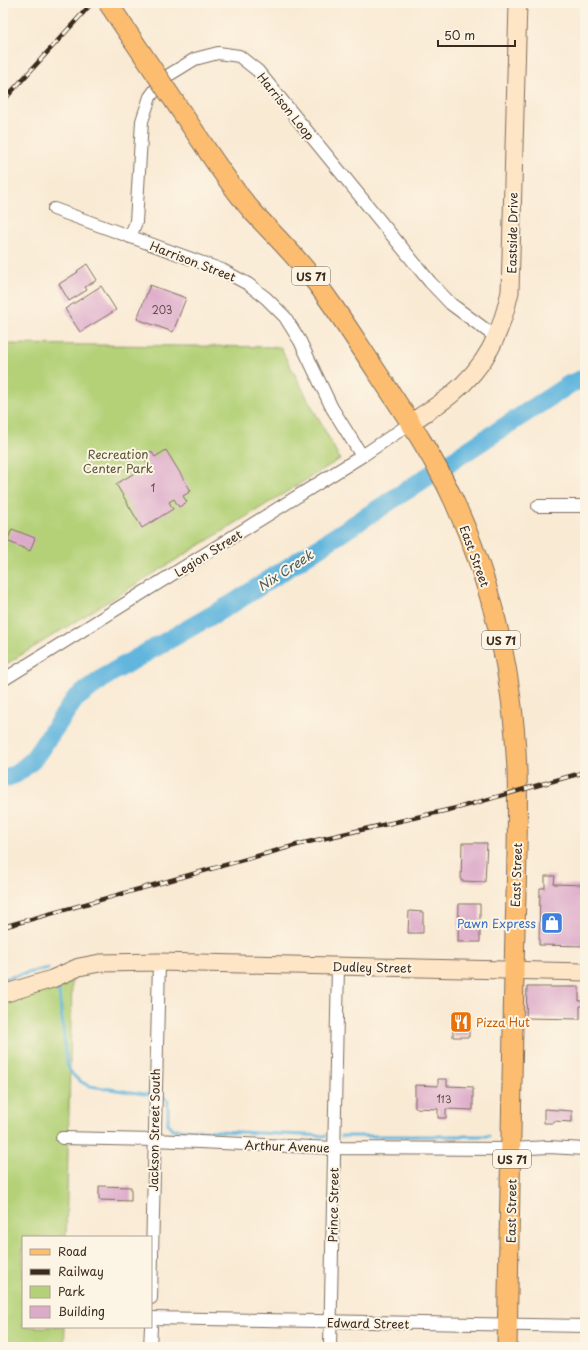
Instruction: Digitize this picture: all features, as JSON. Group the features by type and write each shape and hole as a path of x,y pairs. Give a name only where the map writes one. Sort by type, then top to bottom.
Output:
{"main road":[{"name":"US 71","path":"108,3 237,193 294,255 324,293 414,428"},
{"name":"East Street","path":"414,428 454,501 483,575 505,655 511,699 517,777 518,840 507,1347"}],"street":[{"name":"Eastside Drive","path":"414,428 473,375 488,355 497,338 505,314 510,292 518,3"},
{"name":"Harrison Loop","path":"130,237 136,222 142,121 150,97 164,78 195,59 218,53 239,56 258,71 430,282 451,304 497,338"},
{"name":"Harrison Street","path":"54,209 222,270 248,284 266,298 285,317 300,341 332,408 362,456"},
{"name":"Legion Street","path":"3,680 362,456 414,428"},
{"path":"538,506 585,506"},
{"name":"Dudley Street","path":"3,994 52,979 79,966 100,963 159,962 585,972"},
{"name":"Jackson Street South","path":"152,1245 159,962"},
{"name":"Prince Street","path":"330,1347 338,966"},
{"name":"Arthur Avenue","path":"62,1138 154,1140 334,1148 585,1148"},
{"name":"Edward Street","path":"152,1318 585,1326"},
{"path":"150,1328 150,1347"}],"green space":[{"name":"Recreation Center Park","path":"3,344 280,347 340,459 3,666"},
{"path":"72,977 66,1236 22,1236 22,1328 65,1328 64,1347 3,1347 3,999"}],"building":[{"path":"87,264 97,280 85,287 87,290 69,301 59,284 78,272 77,271"},
{"path":"150,285 186,298 173,332 137,319"},
{"path":"101,286 116,310 80,332 65,309"},
{"path":"166,450 191,491 183,496 187,502 179,507 174,499 169,502 173,509 142,528 116,484 148,465 143,456 151,451 155,457"},
{"path":"12,529 35,538 30,551 7,541"},
{"path":"462,843 487,843 485,882 461,881"},
{"path":"545,876 555,876 554,884 585,885 585,946 539,945 540,888 545,888"},
{"path":"459,904 480,904 480,942 458,942"},
{"path":"409,911 423,912 423,933 408,933"},
{"path":"527,987 579,987 579,1001 585,1001 585,1006 580,1006 580,1019 526,1018"},
{"path":"453,1013 469,1013 469,1037 453,1037"},
{"path":"438,1079 447,1079 447,1086 473,1087 473,1110 446,1109 446,1118 438,1118 438,1109 415,1108 415,1085 438,1086"},
{"path":"544,1109 572,1111 572,1122 554,1121 554,1123 544,1123"},
{"path":"99,1186 131,1187 131,1201 99,1200"}],"waterway":[{"name":"Nix Creek","path":"3,779 16,774 32,761 75,699 109,674 235,602 570,384 585,378"},
{"path":"3,979 48,969"},
{"path":"58,984 67,1064 73,1075 82,1083 90,1086 151,1095"},
{"path":"163,1097 168,1100 168,1124 172,1129 326,1136"},
{"path":"341,1136 489,1136"}],"railway":[{"path":"3,101 92,3"},
{"path":"3,927 304,843 461,807 585,772"}],"place":[{"name":"Pawn Express","path":"552,923"},
{"name":"Pizza Hut","path":"461,1022"}]}
